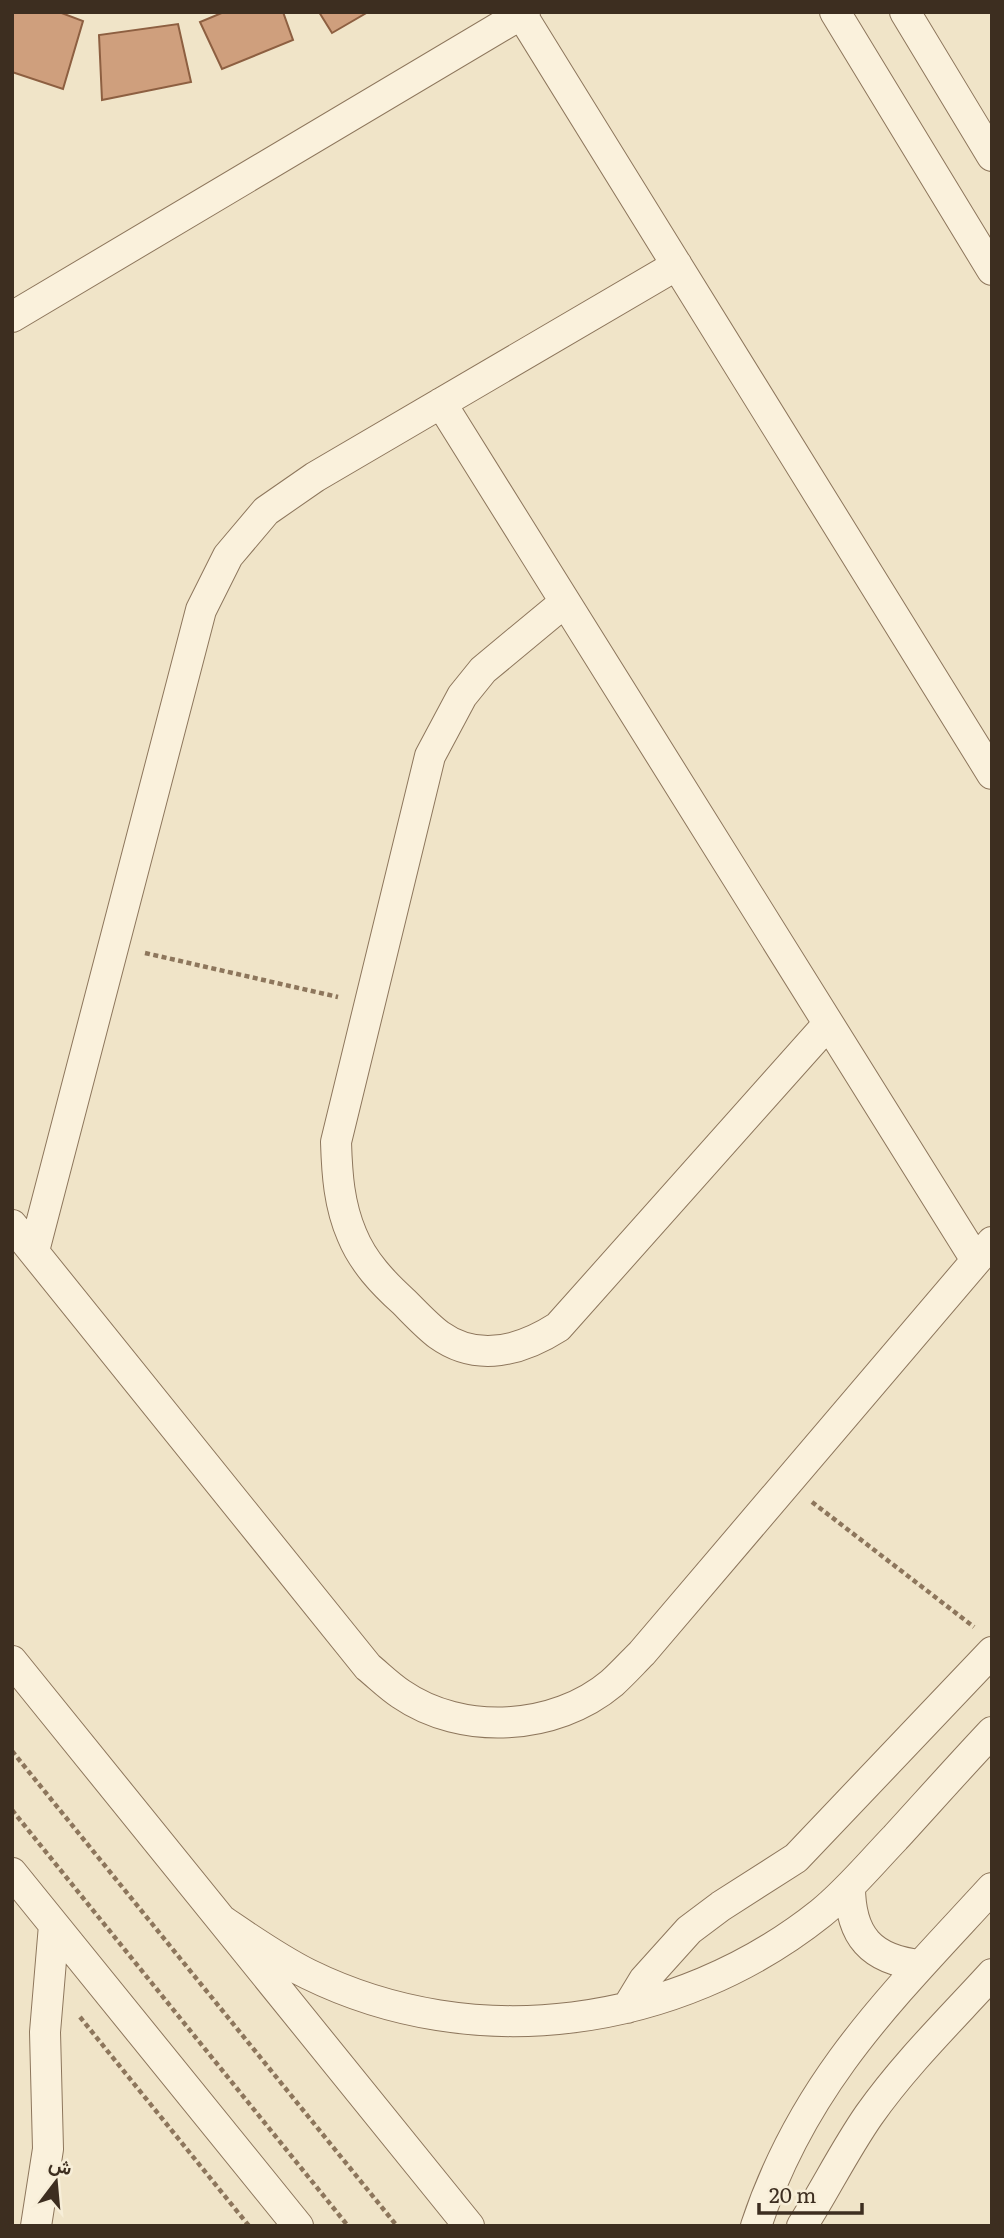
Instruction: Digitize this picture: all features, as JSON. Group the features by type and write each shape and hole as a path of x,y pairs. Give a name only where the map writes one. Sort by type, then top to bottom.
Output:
{"street":[{"path":"835,12 992,270"},
{"path":"905,12 992,156"},
{"path":"12,317 522,13 992,774"},
{"path":"34,1251 201,610 228,556 266,511 315,477 677,265"},
{"path":"12,1225 368,1667 402,1695 442,1714 486,1723 530,1721 573,1708 611,1684 642,1653 984,1251 828,1024 441,403"},
{"path":"565,603 483,670 444,726 430,756 336,1142 338,1190 352,1236 378,1278 440,1336 469,1348 501,1352 531,1344 558,1327 828,1024"},
{"path":"627,2008 659,1963 689,1930 796,1858 986,1642"},
{"path":"12,1661 469,2226"},
{"path":"223,1921 264,1949 309,1974 404,2008 503,2021 554,2020 627,2008 698,1986 742,1966 783,1941 850,1886 992,1732"},
{"path":"12,1873 298,2226"},
{"path":"850,1886 850,1911 859,1933 875,1951 897,1963 921,1965"},
{"path":"756,2226 786,2150 840,2059 992,1888"},
{"path":"36,2226 48,2149 45,2032 54,1925"},
{"path":"802,2226 870,2114 922,2050 992,1974"}],"path":[{"path":"113,945 369,1005"},
{"path":"787,1483 986,1642"},
{"path":"12,1751 397,2226"},
{"path":"12,1810 348,2226"},
{"path":"73,2008 249,2226"}],"building":[{"path":"12,12 59,12 83,21 63,89 12,72"},
{"path":"224,12 283,12 293,40 222,69 200,22"},
{"path":"319,12 368,12 332,33"},
{"path":"178,24 191,82 102,100 99,35"}]}
